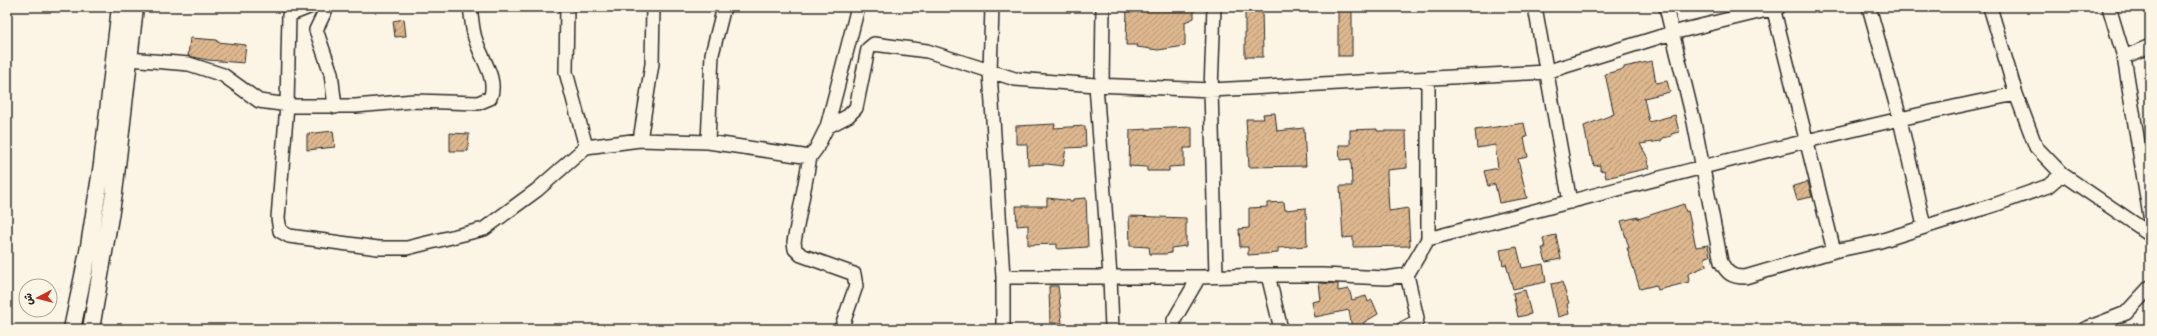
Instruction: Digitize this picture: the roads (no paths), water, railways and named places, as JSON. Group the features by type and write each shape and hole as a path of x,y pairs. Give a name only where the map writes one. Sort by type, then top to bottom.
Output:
{"street":[{"path":"72,329 88,252 102,164 120,7"},
{"path":"91,329 114,193 135,7"},
{"path":"309,7 289,15 287,105 278,218 280,230 289,236 378,248 407,248 484,229 537,190 586,147 640,140 708,142 810,157"},
{"path":"327,7 316,30 331,73 334,107"},
{"path":"129,59 189,64 223,76 259,100 287,105 334,107 414,101 478,104 490,98 493,92 492,83 476,40 470,7"},
{"path":"567,7 566,72 586,147"},
{"path":"640,140 652,64 653,7"},
{"path":"708,142 712,54 724,7"},
{"path":"841,329 856,286 854,274 801,254 795,249 794,242 810,157 816,149 827,127 858,7"},
{"path":"992,7 990,72 1003,277 1003,329"},
{"path":"1103,7 1099,85 1112,329"},
{"path":"1214,7 1212,90 1216,275"},
{"path":"1535,7 1570,202"},
{"path":"1666,7 1694,122 1721,262 1727,272 1734,277 1745,277 1834,251 1877,242 2033,192 2048,186 2062,174"},
{"path":"1868,7 1899,118 1924,226"},
{"path":"1990,7 2016,94 2036,147 2062,174 2150,234"},
{"path":"2109,7 2124,57 2150,216"},
{"path":"827,127 848,116 856,108 868,49 874,44 927,51 1015,79 1099,85 1212,90 1546,72 1672,33 1775,8 1805,141 1834,251"},
{"path":"2124,57 2150,46"},
{"path":"1403,329 1416,322 1417,318 1407,275 1428,239 1428,78"},
{"path":"1428,239 1805,141 1899,118 2016,94"},
{"path":"1003,277 1199,277 1216,275 1322,275 1386,278 1407,275"},
{"path":"1268,275 1281,329"},
{"path":"1174,329 1174,320 1199,277"},
{"path":"2085,329 2126,313 2150,287"}]}
